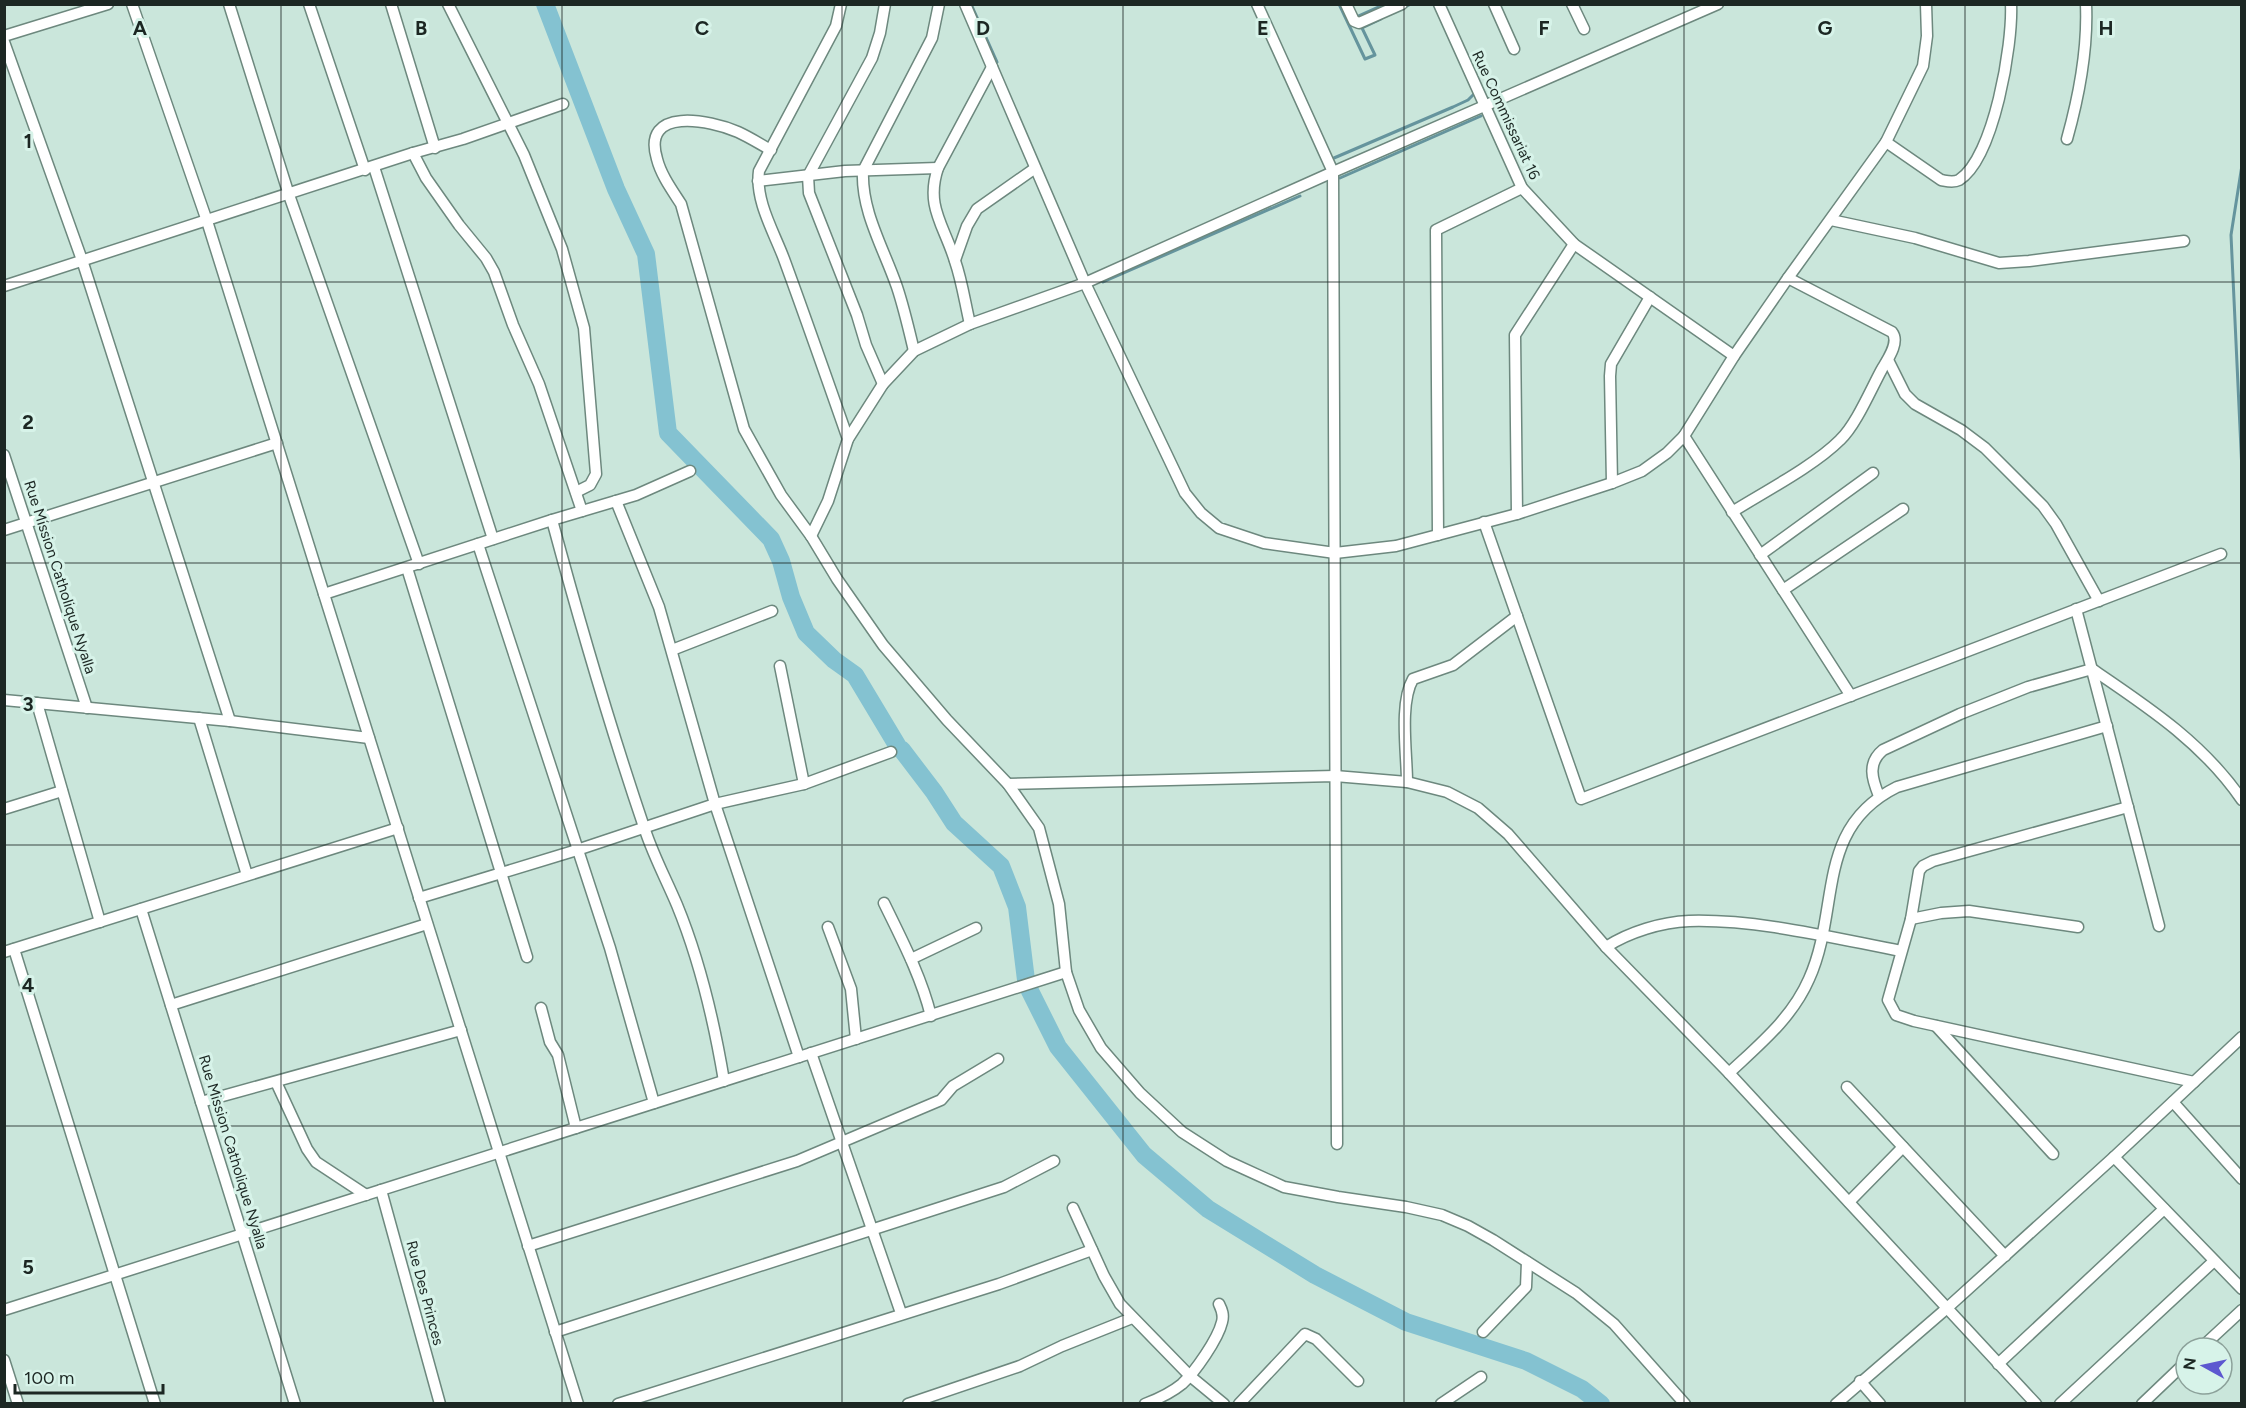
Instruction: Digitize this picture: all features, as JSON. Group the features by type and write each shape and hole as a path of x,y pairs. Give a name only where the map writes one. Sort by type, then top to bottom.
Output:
{"street":[{"path":"4,36 108,4"},
{"path":"132,4 207,221 578,1404"},
{"path":"229,4 289,195 419,564"},
{"path":"309,4 369,168 493,539"},
{"path":"391,4 435,148"},
{"path":"448,4 524,155 562,249 584,328 596,474 590,485 576,492"},
{"path":"841,4 836,26 759,171 758,181 760,198 848,439"},
{"path":"883,384 809,193 808,176 872,58 880,33 885,4"},
{"path":"914,351 897,288 862,189 863,171 932,38 939,4"},
{"path":"965,4 1084,283 1185,493 1201,513 1219,528 1264,543 1335,553 1396,546 1517,514 1642,471 1667,453 1683,436 1734,356 1886,142 1923,66 1927,36 1926,4"},
{"path":"1257,4 1333,171 1337,1144"},
{"path":"1346,4 1354,21 1359,23 1402,4"},
{"name":"Rue Commissariat 16","path":"1439,4 1522,188 1574,244 1734,356"},
{"path":"1494,4 1514,49"},
{"path":"1572,4 1584,29"},
{"path":"811,536 828,501 848,439 883,384 914,351 970,324 1084,283 1333,171 1718,4"},
{"path":"1886,142 1941,180 1951,182 1959,180 1970,169 1979,154 2002,94 2012,26 2011,4"},
{"path":"2067,139 2077,102 2082,69 2086,4"},
{"path":"4,42 82,260 230,721"},
{"path":"970,324 955,260 932,198 932,183 992,67"},
{"path":"4,286 413,153 435,148 563,104"},
{"path":"771,150 738,132 710,123 677,121 663,125 655,135 654,146 657,159 664,178 681,204 744,429 781,495 883,645 947,720 1008,784 1039,828 1059,904 1066,972 1078,1010 1101,1048 1140,1093 1182,1132 1227,1161 1284,1187 1442,1215 1493,1240 1576,1293 1614,1324 1685,1404"},
{"path":"413,153 426,178 494,272 538,384 582,511"},
{"path":"758,181 863,171 938,168"},
{"path":"955,260 967,226 977,208 1034,169"},
{"path":"1438,535 1436,230 1522,188"},
{"path":"1831,220 1948,246 1987,261 2000,263 2184,241"},
{"path":"1517,514 1515,335 1574,244"},
{"path":"1732,512 1792,475 1841,440 1888,360 1896,342 1896,336 1892,332 1788,278"},
{"path":"1612,483 1611,364 1650,297"},
{"path":"1888,360 1905,394 1915,404 1961,430 1985,448 2043,506 2056,524 2099,601"},
{"path":"1683,436 1851,696"},
{"path":"4,530 277,443"},
{"name":"Rue Mission Catholique Nyalla","path":"4,455 87,708"},
{"path":"324,594 616,501 690,471"},
{"path":"1760,555 1873,473"},
{"path":"616,501 659,607 716,804 799,1057"},
{"path":"1783,590 1903,509"},
{"path":"552,520 585,642 644,828 656,863 678,906 707,994 724,1081"},
{"path":"1484,522 1581,799 2221,554"},
{"path":"478,544 616,968 654,1103"},
{"path":"407,568 527,957"},
{"path":"2076,609 2159,926"},
{"path":"672,650 772,611"},
{"path":"1407,782 1406,717 1408,688 1413,679 1453,665 1517,616"},
{"path":"780,666 804,784"},
{"path":"1879,796 1874,783 1872,763 1875,756 1882,750 1960,714 2018,691 2092,669"},
{"path":"2092,669 2168,721 2225,776 2241,800"},
{"path":"4,700 230,721 369,738"},
{"path":"37,703 100,922"},
{"path":"199,718 247,875"},
{"path":"1730,1073 1781,1023 1795,1005 1810,978 1822,936 1838,852 1850,826 1879,796 1897,787 2107,726"},
{"path":"419,898 577,850 716,804 804,784 891,752"},
{"path":"1008,784 1335,776 1407,782 1447,792 1478,808 1508,834 1606,947 1730,1073 2036,1404"},
{"path":"4,809 62,791"},
{"path":"2128,807 1933,861 1923,866 1916,880 1911,919 1888,1000 1896,1015 2194,1082"},
{"path":"155,1404 116,1275 10,950 398,828"},
{"path":"884,903 911,959 925,993 931,1016"},
{"name":"Rue Mission Catholique Nyalla","path":"141,909 295,1404"},
{"path":"1911,919 1941,913 1969,911 2078,927"},
{"path":"1606,947 1618,939 1658,926 1687,921 1740,923 1901,951"},
{"path":"171,1005 428,924"},
{"path":"828,927 851,989 856,1039"},
{"path":"911,959 976,928"},
{"path":"4,1310 1066,972"},
{"path":"541,1008 550,1042 558,1055 576,1128"},
{"path":"1936,1025 2053,1154"},
{"path":"201,1102 461,1030"},
{"path":"1836,1404 2005,1256 2241,1037"},
{"path":"811,1053 901,1313"},
{"path":"528,1246 797,1161 941,1100 953,1086 998,1059"},
{"path":"276,1082 307,1149 316,1162 366,1195"},
{"path":"1847,1087 2005,1256"},
{"path":"2173,1102 2241,1179"},
{"path":"1849,1202 1903,1147"},
{"path":"2114,1157 2241,1289"},
{"path":"555,1332 1004,1188 1054,1161"},
{"name":"Rue Des Princes","path":"381,1190 440,1404"},
{"path":"1073,1208 1120,1304 1190,1376 1224,1404"},
{"path":"1998,1364 2164,1209"},
{"path":"618,1404 999,1284 1092,1250"},
{"path":"2060,1404 2214,1261"},
{"path":"1483,1332 1526,1287 1527,1262"},
{"path":"1145,1404 1164,1395 1190,1376 1217,1335 1222,1323 1223,1314 1219,1304"},
{"path":"2214,1336 2241,1310"},
{"path":"908,1404 1020,1366 1062,1346 1132,1318"},
{"path":"1239,1404 1305,1334 1316,1339 1358,1381"},
{"path":"4,1360 18,1404"},
{"path":"2142,1404 2174,1373"},
{"path":"1441,1404 1481,1377"},
{"path":"1860,1381 1880,1404"}],"waterway":[{"path":"545,4 616,189 646,254 668,433 771,539 806,633 834,660 855,675 897,745"},
{"path":"971,4 997,62"},
{"path":"1339,4 1365,59 1375,55 1362,28 1381,19"},
{"path":"1356,17 1385,4"},
{"path":"1403,8 1411,4"},
{"path":"1334,158 1453,107 1468,100 1476,92"},
{"path":"1340,178 1481,116"},
{"path":"2242,165 2231,235 2242,471"},
{"path":"1103,282 1300,196"},
{"path":"902,750 954,823 1001,866 1017,907 1026,980"},
{"path":"1028,987 1058,1047 1144,1155 1208,1209 1315,1275 1406,1322 1526,1361 1582,1389 1601,1404"}]}
